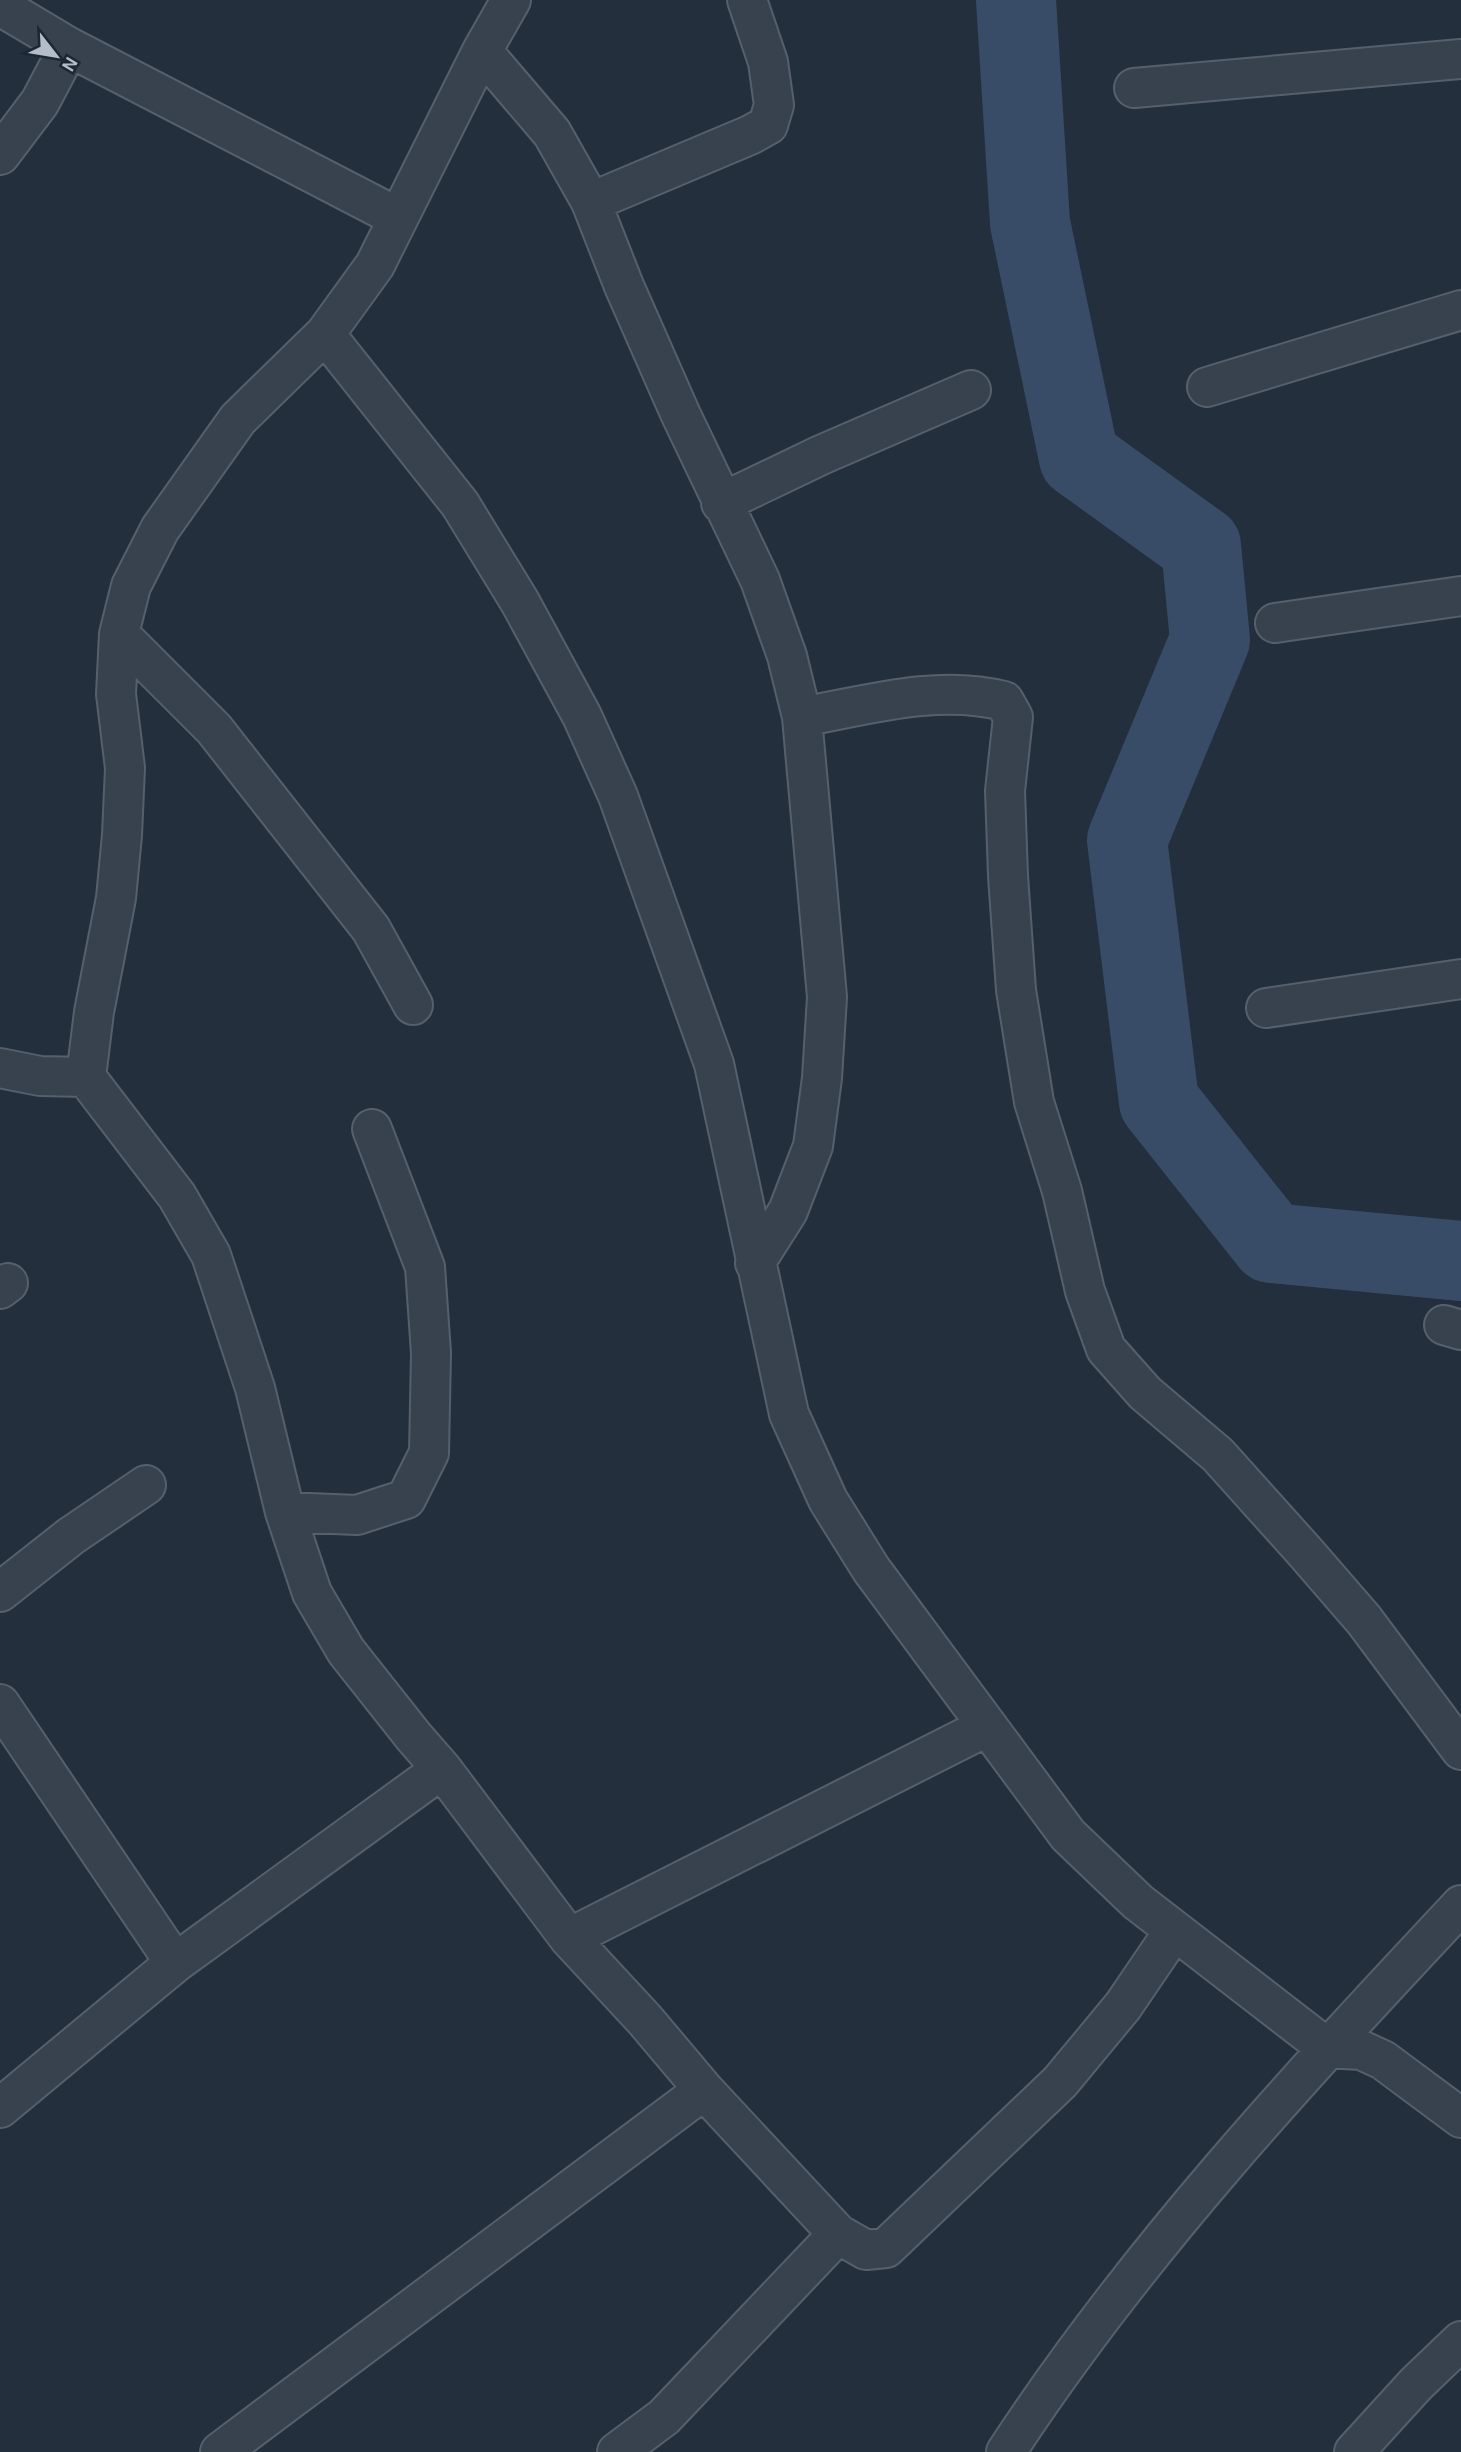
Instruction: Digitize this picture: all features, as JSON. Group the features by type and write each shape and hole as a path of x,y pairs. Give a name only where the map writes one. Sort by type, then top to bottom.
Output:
{"street":[{"path":"511,0 482,51 375,265 325,334 238,419 160,529 131,586 119,634 116,694 125,768 122,835 116,898 94,1012 86,1077 177,1196 211,1255 255,1388 285,1512 312,1593 346,1651 442,1769 569,1938 645,2020 704,2090 838,2234 866,2250 886,2248 1060,2082 1123,2006 1174,1931"},
{"path":"591,202 768,125 774,105 768,62 747,0"},
{"path":"0,6 69,47 397,217"},
{"path":"0,155 40,102 69,47"},
{"path":"482,51 552,133 591,202 624,286 722,503 760,580 787,656 802,717 827,997 822,1078 813,1146 788,1211 755,1263"},
{"path":"1135,88 1461,59"},
{"path":"1207,387 1461,310"},
{"path":"325,334 460,505 520,602 582,716 618,796 714,1064 789,1414 828,1500 871,1569 1068,1835 1138,1902 1327,2048 1362,2050 1383,2060 1461,2118"},
{"path":"722,503 821,455 971,390"},
{"path":"1275,623 1461,596"},
{"path":"119,634 214,729 371,929 413,1005"},
{"path":"802,717 918,696 981,695 1004,701 1013,717 1005,791 1016,990 1034,1101 1062,1191 1085,1291 1106,1349 1145,1393 1218,1455 1306,1553 1364,1620 1461,1750"},
{"path":"1266,1008 1461,979"},
{"path":"0,1068 40,1076 86,1077"},
{"path":"285,1512 357,1516 406,1499 429,1453 431,1353 425,1267 372,1129"},
{"path":"0,1592 71,1536 146,1485"},
{"path":"0,1704 175,1963"},
{"path":"569,1938 986,1727"},
{"path":"0,2108 175,1963 442,1769"},
{"path":"1006,2452 1083,2339 1178,2219 1327,2048 1461,1905"},
{"path":"220,2452 258,2441 704,2090"},
{"path":"617,2452 664,2417 838,2234"},
{"path":"1354,2452 1416,2384 1461,2341"}],"waterway":[{"path":"1016,0 1030,223 1079,458 1201,546 1210,640 1127,840 1159,1102 1271,1243 1461,1261"}]}
